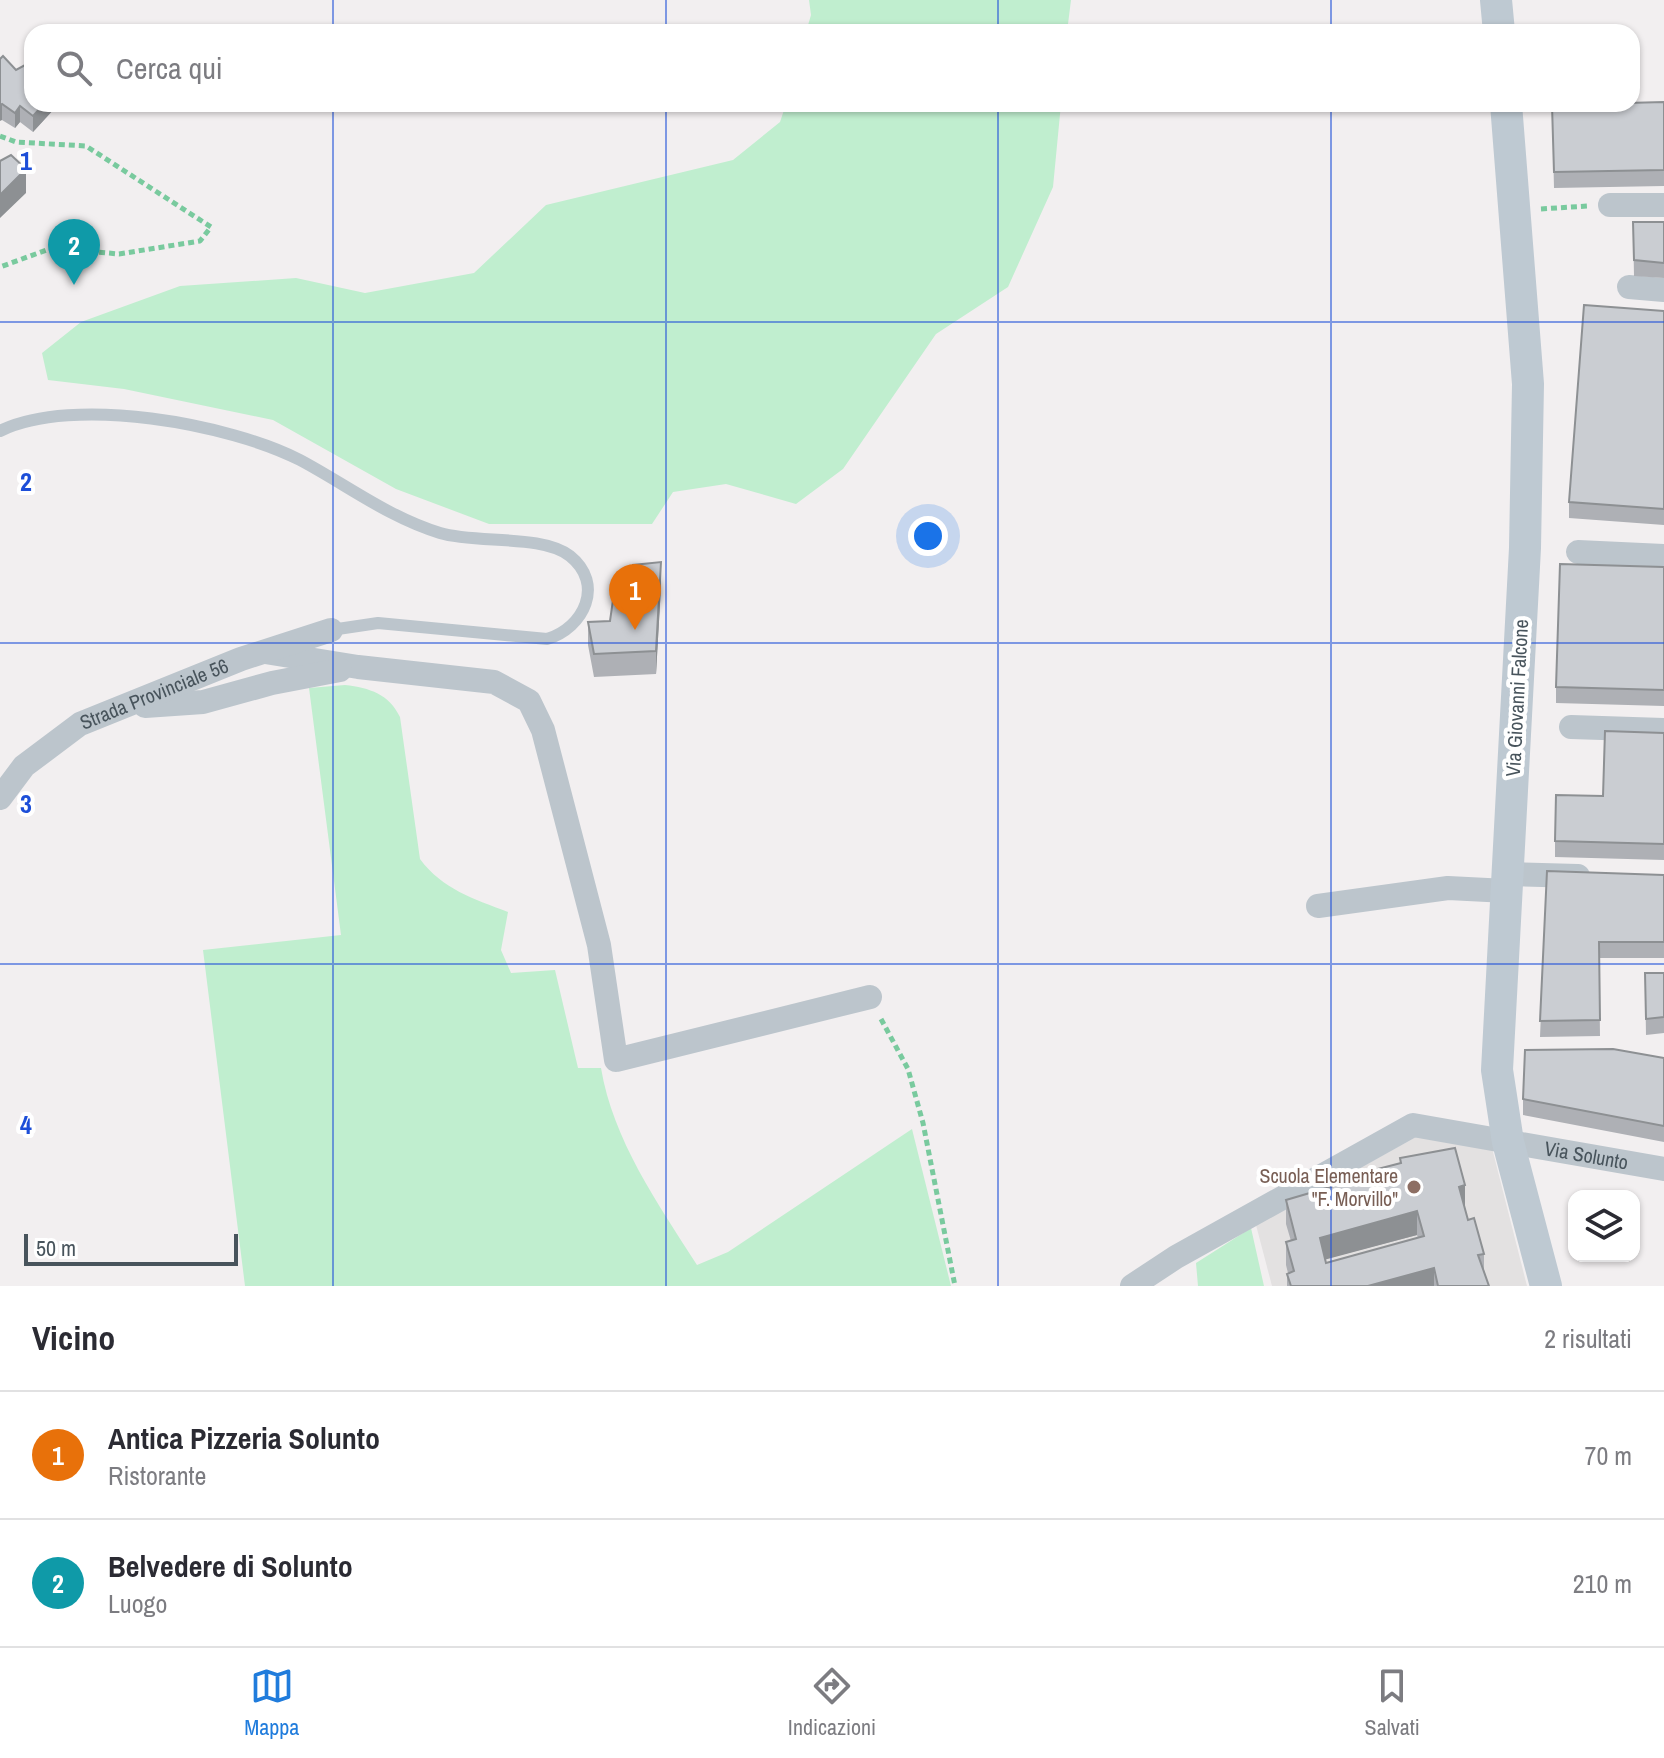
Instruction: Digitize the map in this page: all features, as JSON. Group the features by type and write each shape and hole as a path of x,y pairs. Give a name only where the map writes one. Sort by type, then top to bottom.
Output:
{"street":[{"path":"1496,0 1498,24"},
{"name":"Via Giovanni Falcone","path":"1507,112 1528,384 1525,548 1497,1070 1508,1142 1546,1286"},
{"path":"1610,205 1664,205"},
{"path":"1629,287 1664,290"},
{"path":"1578,552 1664,556"},
{"name":"Strada Provinciale 56","path":"0,798 24,766 80,724 265,652 331,630"},
{"path":"265,652 358,667 494,682 529,701 543,730 599,945 616,1060 870,997"},
{"path":"123,708 203,702 272,683 358,667"},
{"path":"1571,727 1664,730"},
{"path":"1318,906 1448,888 1602,877"},
{"name":"Via Solunto","path":"1132,1286 1399,1129 1426,1125 1664,1169"}],"lane":[{"path":"0,431 47,415 81,413 199,428 255,440 301,461 413,524 443,534 561,550 582,570 587,583 584,613 562,635 547,639 378,623 331,630"}],"path":[{"path":"0,136 16,142 86,146 211,227 200,241 119,254 52,248 0,267"},
{"path":"1516,210 1610,205"},
{"path":"870,997 908,1069 920,1109 955,1286"}],"shaded area":[{"name":"Scuola Elementare \"F. Morvillo\"","path":"1425,1132 1492,1148 1527,1286 1272,1286 1256,1225"}],"green space":[{"path":"809,0 1071,0 1068,24 808,24 811,15"},
{"path":"783,112 1060,112 1053,187 1008,287 936,334 843,469 796,504 726,484 673,492 652,524 489,524 396,489 273,420 124,389 48,380 42,353 81,322 180,286 296,278 365,293 474,273 546,205 733,160 780,122"},
{"path":"345,685 378,694 396,709 400,717 420,859 449,886 508,912 501,950 511,973 555,970 578,1068 601,1068 607,1095 626,1146 697,1265 728,1252 912,1129 951,1286 245,1286 203,950 341,935 309,688"},
{"path":"1251,1228 1264,1286 1198,1286 1196,1263"}],"building":[{"path":"3,56 16,70 24,66 24,109 20,106 15,113 0,105 0,59"},
{"path":"1664,102 1664,170 1554,172 1552,112 1640,112 1640,103"},
{"path":"11,155 26,169 0,195 0,161"},
{"path":"1633,222 1664,222 1664,263 1634,260"},
{"path":"1584,305 1664,311 1664,509 1569,502"},
{"path":"661,562 656,651 594,654 588,622 610,621 614,593 633,590 633,565"},
{"path":"1560,564 1664,567 1664,690 1556,687"},
{"path":"1605,731 1664,733 1664,844 1555,841 1556,795 1603,796"},
{"path":"1547,871 1664,875 1664,942 1599,942 1600,1020 1540,1021"},
{"path":"1645,973 1664,973 1664,1017 1646,1019"},
{"path":"1613,1049 1664,1058 1664,1126 1523,1099 1525,1050"},
{"path":"1455,1148 1465,1185 1459,1187 1468,1220 1474,1218 1484,1254 1478,1255 1489,1286 1438,1286 1434,1268 1368,1286 1291,1286 1287,1274 1294,1271 1286,1242 1296,1239 1286,1200 1371,1175 1370,1171 1401,1163 1400,1158","holes":["1417,1211 1424,1236 1326,1263 1320,1238"]}],"place":[{"name":"Belvedere di Solunto","path":"74,285"},
{"name":"Antica Pizzeria Solunto","path":"635,630"},
{"name":"Scuola Elementare \"F. Morvillo\"","path":"1414,1187"}]}
